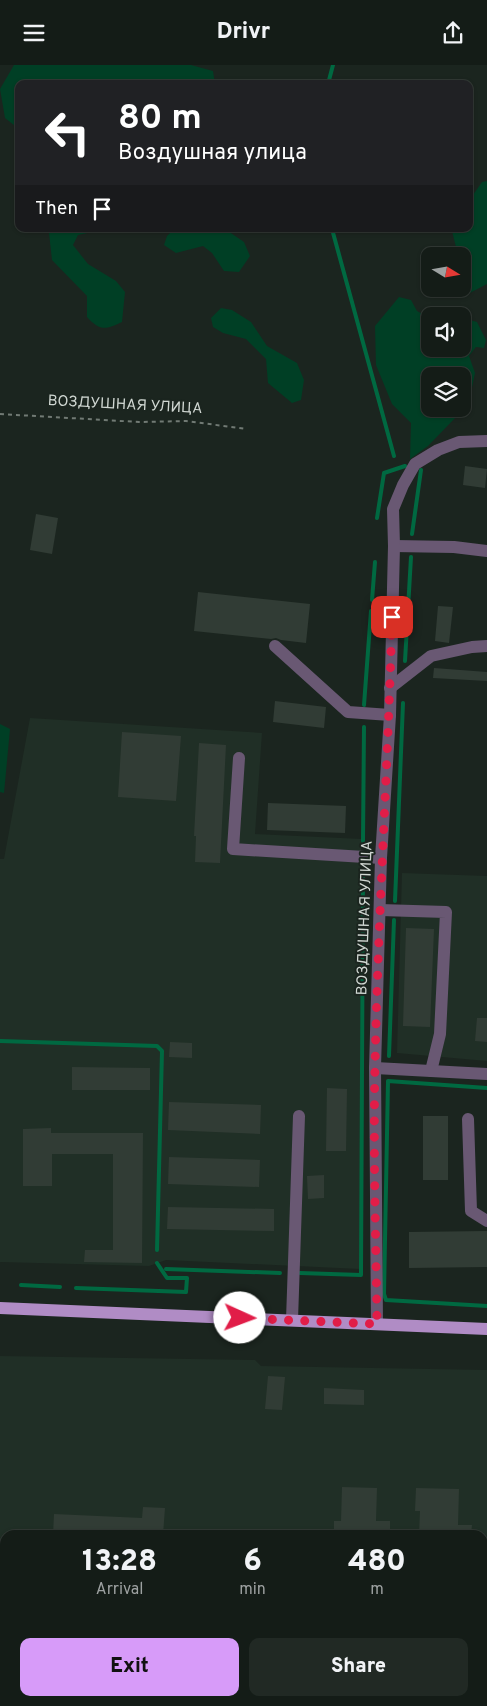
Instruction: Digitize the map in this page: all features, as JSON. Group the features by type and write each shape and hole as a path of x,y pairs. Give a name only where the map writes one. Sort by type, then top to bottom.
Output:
{"main road":[{"path":"0,1308 487,1329"}],"street":[{"name":"ВОЗДУШНАЯ УЛИЦА","path":"377,1324 375,1068 381,858 390,715 394,546 393,509 403,485 415,464 438,450 459,442 487,441"},
{"path":"394,546 454,547 487,551"},
{"path":"274,646 348,711 390,715"},
{"path":"390,688 431,656 472,647 487,646"},
{"path":"239,758 233,849 381,858"},
{"path":"380,910 446,912 440,1034 431,1071"},
{"path":"375,1068 487,1073"},
{"path":"292,1320 299,1116"},
{"path":"468,1119 471,1211 487,1221"}],"path":[{"name":"ВОЗДУШНАЯ УЛИЦА","path":"0,414 139,422 186,421 247,429"}],"shaded area":[{"path":"30,718 262,733 255,834 362,839 360,868 360,1269 166,1260 149,1266 0,1262 0,859 4,859"},
{"path":"402,873 487,876 487,1061 397,1053"},
{"path":"0,1356 255,1360 261,1366 487,1370 487,1530 0,1530"}],"green space":[{"path":"14,65 191,65 213,71 214,80 15,80 15,126 5,118 0,89"},
{"path":"487,181 487,284 471,292 471,247 456,247 452,232 473,232 473,195 482,182"},
{"path":"92,232 78,235 73,245 88,264 116,281 125,292 122,322 103,328 87,317 87,296 52,260 49,233"},
{"path":"171,232 229,232 244,242 250,256 239,272 224,271 212,253 203,246 176,253 164,245 167,236"},
{"path":"399,297 411,300 417,311 421,313 421,357 469,357 475,373 471,392 471,367 421,367 421,417 456,417 428,446 410,459 411,423 392,404 376,365 375,326"},
{"path":"221,308 232,310 251,322 267,346 297,363 304,380 301,400 292,403 268,383 266,359 246,339 223,333 213,327 211,318"},
{"path":"471,320 477,322 486,340 484,348 476,347 471,353"},
{"path":"0,724 10,729 4,793 0,792"}],"building":[{"path":"465,466 487,469 485,488 463,485"},
{"path":"36,514 58,518 52,554 30,550"},
{"path":"198,592 310,604 306,643 276,638 194,631"},
{"path":"438,606 453,607 449,643 435,641"},
{"path":"434,668 487,672 487,681 433,678"},
{"path":"275,701 326,707 324,728 273,722"},
{"path":"122,732 181,736 176,801 118,797"},
{"path":"199,743 226,745 220,863 195,862 196,836 194,836"},
{"path":"268,803 346,806 345,833 267,830"},
{"path":"406,928 434,929 430,1027 403,1026"},
{"path":"477,1018 487,1018 487,1042 475,1041"},
{"path":"170,1042 192,1043 192,1058 169,1057"},
{"path":"72,1067 150,1068 150,1090 72,1090"},
{"path":"327,1088 347,1089 346,1151 326,1151"},
{"path":"169,1102 261,1105 260,1134 168,1130"},
{"path":"423,1116 448,1116 448,1180 423,1180"},
{"path":"51,1128 51,1133 143,1133 142,1263 84,1262 85,1250 113,1250 113,1154 52,1154 52,1186 23,1186 23,1129"},
{"path":"169,1157 260,1160 259,1187 168,1184"},
{"path":"324,1175 324,1198 308,1199 307,1176"},
{"path":"168,1207 274,1209 274,1231 167,1229"},
{"path":"487,1231 487,1267 409,1268 409,1232"},
{"path":"268,1376 285,1377 282,1410 265,1409"},
{"path":"324,1388 364,1390 364,1405 324,1404"},
{"path":"342,1487 377,1488 376,1521 390,1521 390,1530 334,1530 334,1521 341,1521"},
{"path":"416,1488 459,1489 458,1525 472,1525 472,1530 419,1530 420,1511 415,1511"},
{"path":"143,1507 165,1508 163,1530 53,1530 54,1514 142,1518"}],"waterway":[{"path":"329,80 333,65"},
{"path":"333,232 394,456"},
{"path":"377,518 384,473 405,466"},
{"path":"412,534 421,470"},
{"path":"405,661 411,557"},
{"path":"372,600 375,562"},
{"path":"364,705 371,611"},
{"path":"395,901 403,703"},
{"path":"363,841 364,727"},
{"path":"300,1273 361,1275 363,868"},
{"path":"389,1056 394,920"},
{"path":"0,1041 157,1046 162,1051 157,1250"},
{"path":"487,1088 388,1081 384,1294 386,1300 487,1306"},
{"path":"76,1288 186,1292 187,1278 167,1278 157,1263"},
{"path":"166,1269 280,1273"},
{"path":"21,1285 60,1287"}],"route":[{"path":"240,1318 377,1324 375,1068 381,858 390,715 392,617"}]}
